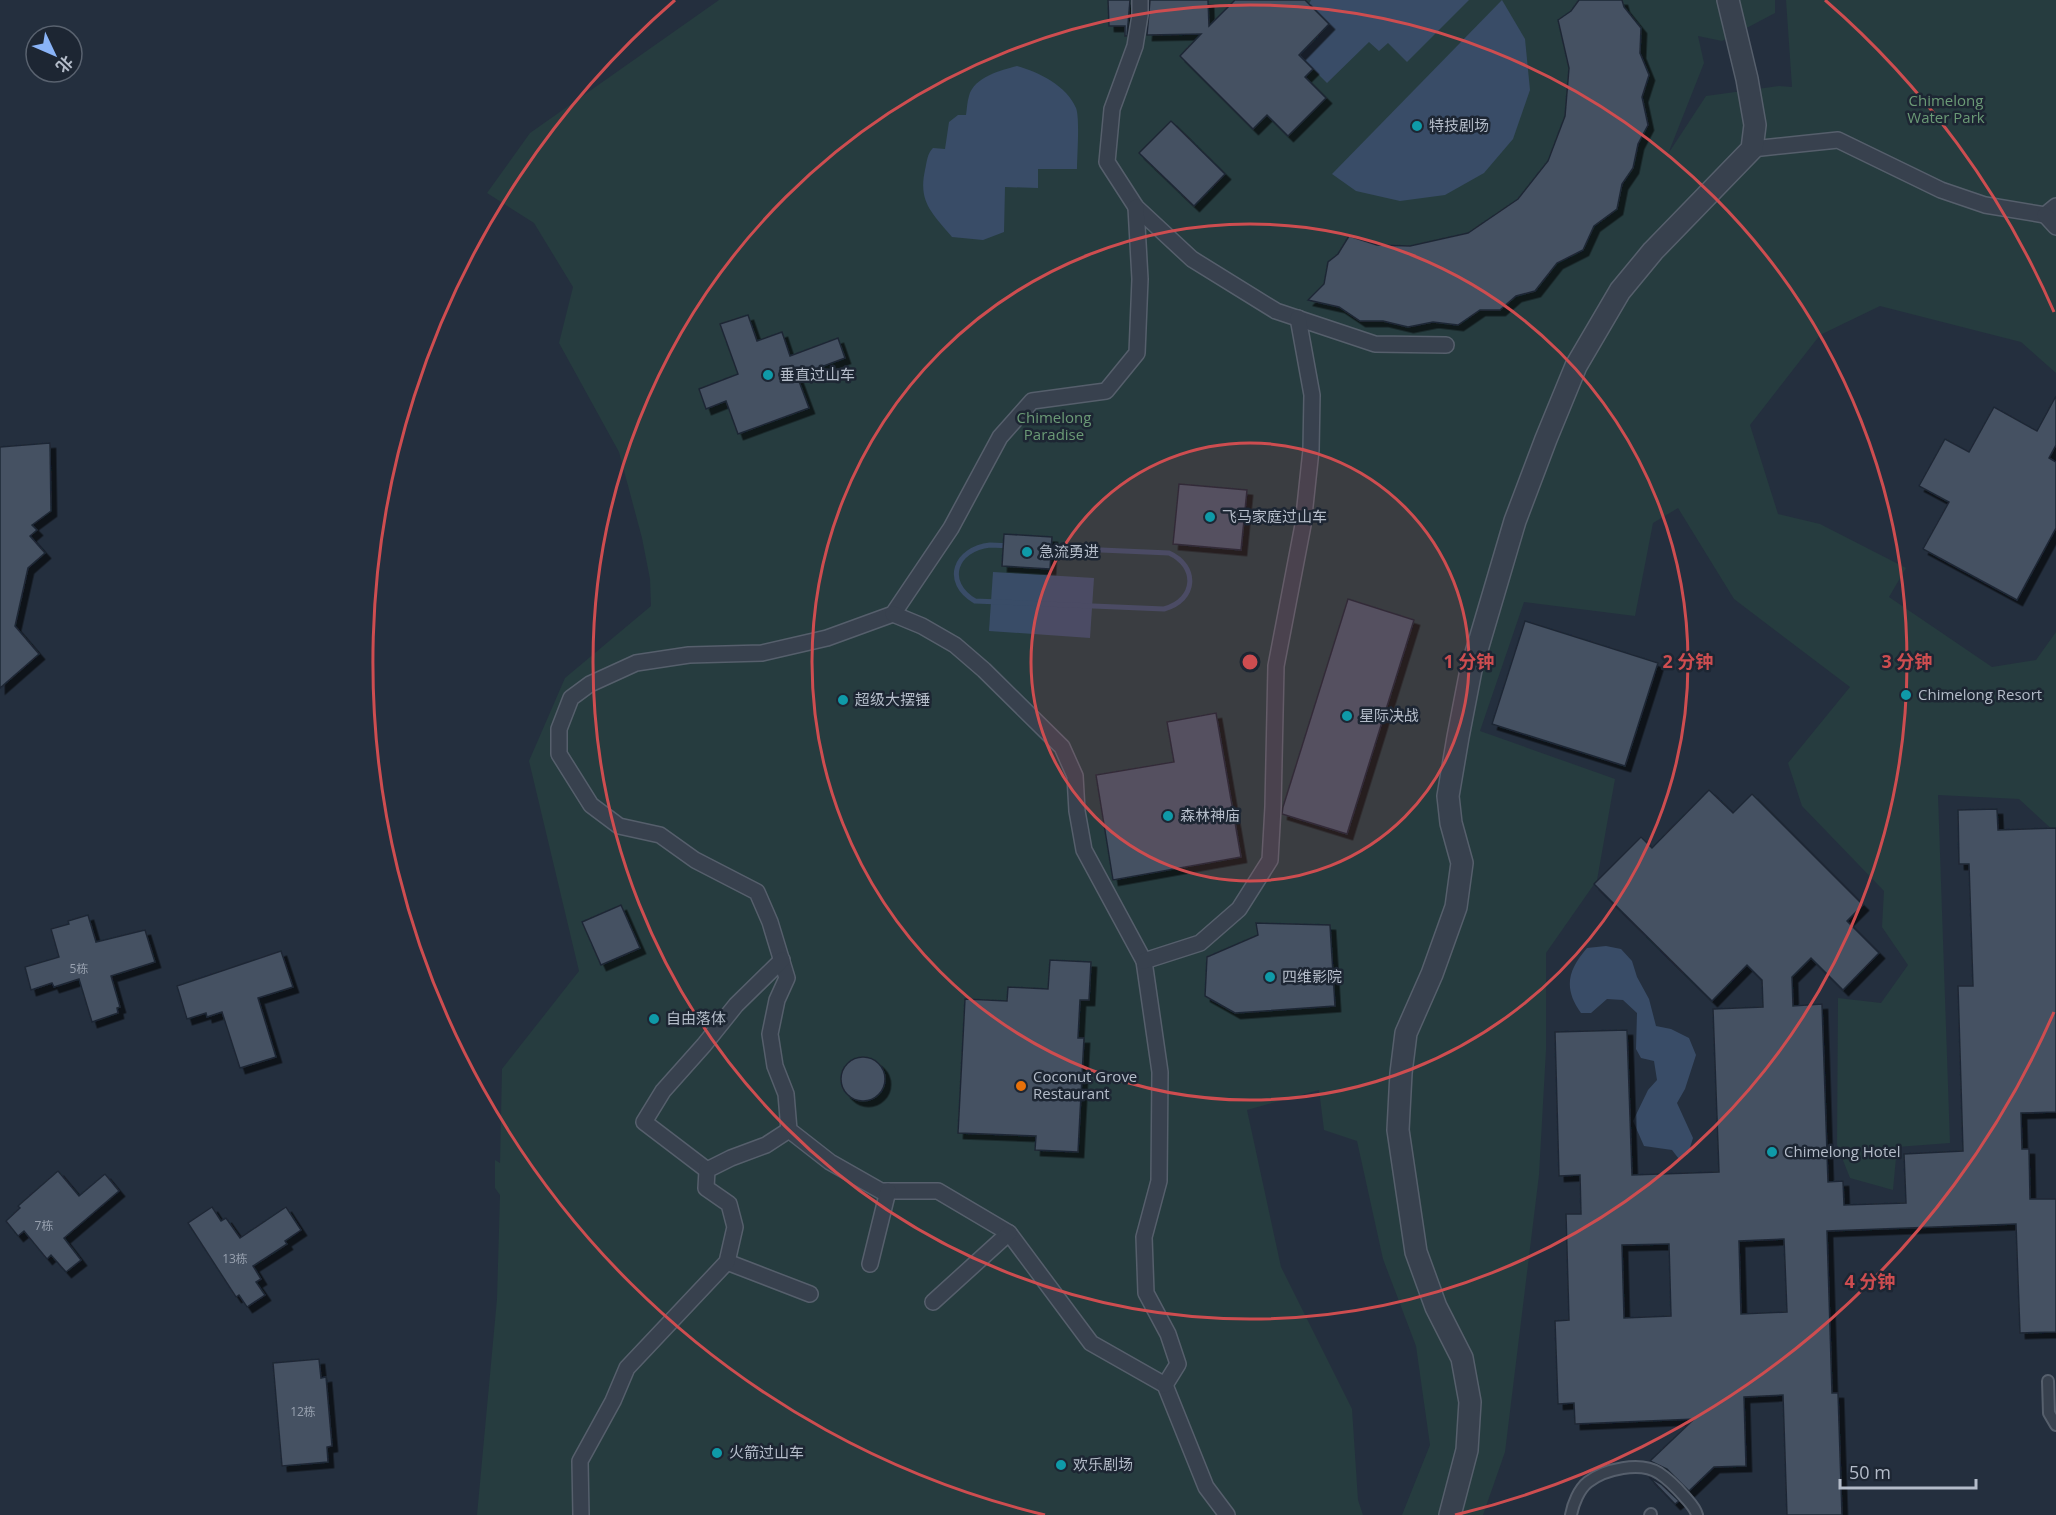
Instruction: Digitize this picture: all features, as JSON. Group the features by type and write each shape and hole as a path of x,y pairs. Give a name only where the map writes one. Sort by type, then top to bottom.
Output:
{"street":[{"path":"1140,0 1140,15 1134,46 1112,109 1107,162 1136,207 1192,259 1276,311 1375,344 1446,345"},
{"path":"1450,1515 1467,1450 1470,1402 1462,1358 1436,1307 1416,1252 1398,1130 1406,1033 1456,907 1462,863 1451,824 1448,796 1472,670 1515,521 1576,366 1620,291 1653,251 1752,149 1755,125 1747,79 1728,0"},
{"path":"1752,149 1838,141 1941,190 1985,205 2050,211 2056,226"},
{"path":"1136,207 1140,279 1137,353 1106,391 1032,401 1000,436 951,528 893,614 826,638 762,653 689,655 636,663 590,684 571,698 559,729 559,754 591,805 619,826 660,835 695,860 757,892 770,922 787,978 777,1000 770,1034 775,1066 786,1094 789,1130 830,1162 881,1191 938,1191 1009,1233 1091,1343 1165,1385 1206,1486 1227,1515"},
{"path":"1144,961 1200,943 1239,909 1270,860 1276,666 1303,525 1311,450 1312,395 1298,318"},
{"path":"893,614 922,626 955,645 1062,747 1075,776 1077,812 1084,850 1144,961 1160,1072 1159,1181 1144,1238 1146,1293 1168,1334 1178,1364 1165,1385"},
{"path":"706,1170 644,1122 663,1091 736,1005 782,960"},
{"path":"706,1170 766,1145 789,1130"},
{"path":"581,1515 580,1461 613,1401 627,1368 727,1262 735,1227 729,1204 706,1188 706,1170"},
{"path":"870,1264 888,1191"},
{"path":"933,1302 1009,1233"},
{"path":"727,1262 810,1294"}],"lane":[{"path":"2048,1382 2049,1413 2056,1425"},
{"path":"1571,1515 1573,1504 1587,1483 1609,1471 1633,1467 1658,1472 1680,1492 1696,1510 1697,1515"}],"green space":[{"name":"Chimelong Paradise","path":"719,0 1775,0 1775,13 1722,41 1698,36 1704,63 1668,154 1706,96 1779,86 1792,87 1786,0 2056,0 2056,373 2021,342 1880,306 1820,335 1750,425 1778,514 1820,524 1906,568 1889,597 1992,667 2036,660 2056,632 2056,833 2019,799 1938,795 1950,1143 1897,1147 1893,1190 1850,1178 1837,1145 1838,998 1881,1003 1908,965 1882,927 1884,891 1802,806 1788,763 1850,687 1734,599 1678,508 1653,523 1635,616 1524,602 1480,731 1615,779 1597,880 1546,953 1546,1050 1539,1175 1505,1452 1483,1515 1402,1515 1430,1445 1416,1346 1383,1259 1357,1141 1324,1130 1319,1090 1247,1110 1281,1267 1352,1409 1358,1500 1363,1515 477,1515 497,1299 500,1195 495,1188 495,1160 500,1163 502,1069 579,971 529,761 565,678 651,606 650,579 642,538 619,452 559,343 573,287 534,223 487,193 530,133"}],"water":[{"path":"1311,0 1469,0 1407,62 1388,43 1379,51 1369,42 1327,83 1299,55 1329,25 1309,4"},
{"path":"1502,0 1525,39 1530,90 1513,139 1484,173 1445,195 1400,201 1356,191 1332,174"},
{"path":"1017,66 1051,81 1072,100 1078,120 1077,169 1038,169 1038,188 1005,187 1004,232 983,240 952,237 933,214 925,199 923,181 928,155 933,148 945,149 949,122 958,115 966,115 969,96 976,84 989,75"},
{"path":"993,572 1094,578 1090,638 989,631"},
{"path":"1606,946 1621,949 1632,961 1637,977 1649,999 1656,1026 1671,1029 1689,1038 1696,1055 1685,1089 1677,1103 1693,1138 1688,1154 1679,1159 1672,1150 1644,1146 1633,1121 1648,1090 1657,1080 1654,1061 1641,1058 1636,1049 1637,1013 1623,1000 1607,999 1591,1013 1581,1013 1575,1004 1570,979 1576,964 1587,948"}],"building":[{"path":"1108,0 1130,0 1127,36 1125,36 1125,26 1109,26"},
{"path":"1150,0 1208,0 1209,26 1235,0 1305,0 1329,24 1299,55 1313,69 1305,77 1326,98 1288,136 1267,115 1253,129 1180,56 1201,34 1147,35"},
{"path":"1579,0 1622,0 1624,7 1641,28 1640,53 1649,75 1642,97 1648,125 1638,144 1633,168 1622,184 1617,209 1594,226 1583,250 1557,263 1535,291 1516,296 1500,310 1480,310 1458,325 1433,322 1408,327 1383,321 1360,321 1339,307 1308,300 1324,284 1328,262 1338,254 1349,236 1377,245 1410,246 1468,233 1518,199 1548,161 1565,116 1569,68 1558,20 1571,11"},
{"path":"1171,121 1225,174 1194,206 1139,153"},
{"name":"垂直过山车","path":"748,315 757,341 782,332 790,356 838,338 845,358 797,376 809,408 738,434 726,401 706,409 699,389 738,374 720,324"},
{"path":"2056,396 2056,445 2049,458 2056,462 2056,528 2017,600 1923,549 1949,502 1919,486 1945,439 1969,452 1994,407 2037,431"},
{"path":"50,443 51,511 32,525 37,530 30,536 45,553 28,568 15,626 39,654 0,688 0,447"},
{"name":"飞马家庭过山车","path":"1179,484 1247,490 1241,550 1173,544"},
{"name":"急流勇进","path":"1004,534 1052,537 1050,569 1002,566"},
{"name":"星际决战","path":"1348,599 1414,620 1347,834 1282,814"},
{"path":"1525,621 1658,663 1625,766 1492,724"},
{"name":"森林神庙","path":"1216,713 1241,857 1113,880 1096,775 1174,762 1167,722"},
{"name":"Chimelong Hotel","path":"1709,790 1733,813 1752,794 1863,905 1847,921 1879,953 1843,990 1811,958 1792,977 1793,1006 1822,1004 1828,1182 1843,1181 1844,1205 1906,1203 1904,1154 1963,1151 1958,986 1973,986 1969,864 1959,864 1958,810 1997,809 1998,830 2056,828 2056,1112 2021,1113 2022,1149 2029,1149 2030,1199 2056,1199 2056,1332 2020,1333 2016,1224 1827,1231 1832,1393 1838,1393 1842,1515 1787,1515 1783,1395 1744,1397 1746,1466 1714,1467 1689,1491 1667,1469 1650,1461 1694,1419 1575,1424 1574,1403 1558,1404 1555,1321 1569,1320 1566,1214 1581,1214 1580,1175 1559,1176 1555,1032 1627,1030 1632,1175 1719,1172 1713,1009 1763,1007 1762,980 1747,965 1712,1001 1594,884 1641,837 1652,848","holes":["1784,1239 1787,1312 1741,1314 1739,1241","1669,1244 1671,1316 1624,1318 1622,1245"]},
{"path":"621,905 640,948 601,965 582,922"},
{"path":"88,915 96,942 145,930 155,962 111,976 120,1007 117,1008 118,1013 92,1022 79,979 54,987 52,983 31,990 25,967 59,957 51,929"},
{"name":"四维影院","path":"1256,923 1330,925 1335,1006 1235,1013 1205,996 1207,957 1258,935"},
{"path":"281,951 293,987 258,998 276,1057 240,1068 222,1012 207,1017 206,1013 187,1019 177,986"},
{"name":"Coconut Grove Restaurant","path":"1050,960 1091,962 1089,1000 1080,1000 1078,1038 1084,1038 1078,1152 1035,1150 1036,1136 958,1133 965,999 1007,1001 1008,987 1048,989"},
{"path":"863,1057 878,1064 885,1079 878,1094 863,1101 848,1094 841,1079 848,1064"},
{"path":"58,1171 79,1196 105,1174 119,1191 64,1238 81,1260 66,1272 51,1255 47,1259 24,1231 18,1236 6,1221 20,1208 18,1206"},
{"path":"212,1207 221,1221 226,1218 240,1238 286,1207 301,1230 285,1241 287,1244 253,1266 261,1279 256,1282 265,1295 247,1307 239,1295 236,1297 188,1223"},
{"path":"319,1359 321,1378 326,1377 332,1446 327,1447 328,1462 282,1466 273,1363"},
{"path":"1649,1477 1661,1484 1679,1501 1675,1504"}],"waterway":[{"path":"990,545 1169,553 1185,566 1190,582 1183,598 1175,605 1164,609 975,601 959,585 956,576 957,567 968,553 990,545"}],"place":[{"name":"特技剧场","path":"1417,126"},
{"name":"垂直过山车","path":"768,375"},
{"name":"飞马家庭过山车","path":"1210,517"},
{"name":"急流勇进","path":"1027,552"},
{"name":"Chimelong Resort","path":"1906,695"},
{"name":"超级大摆锤","path":"843,700"},
{"name":"星际决战","path":"1347,716"},
{"name":"森林神庙","path":"1168,816"},
{"name":"四维影院","path":"1270,977"},
{"name":"自由落体","path":"654,1019"},
{"name":"Coconut Grove Restaurant","path":"1021,1086"},
{"name":"Chimelong Hotel","path":"1772,1152"},
{"name":"火箭过山车","path":"717,1453"},
{"name":"欢乐剧场","path":"1061,1465"}],"park label":[{"name":"Chimelong Water Park","path":"1946,110"}]}
